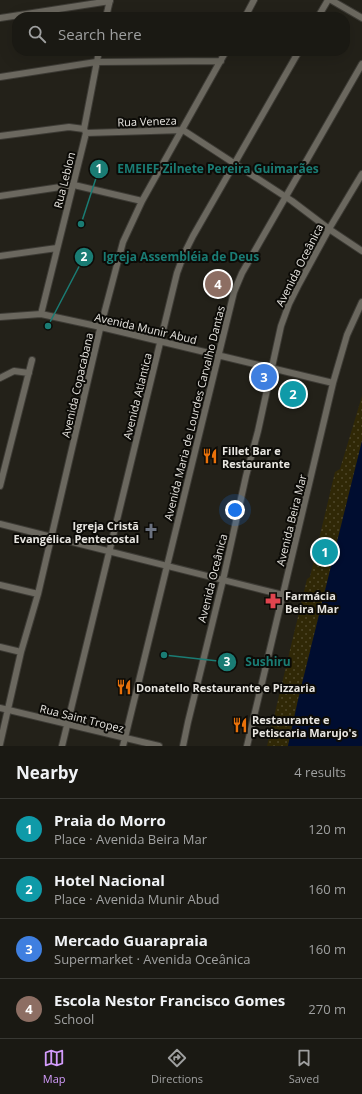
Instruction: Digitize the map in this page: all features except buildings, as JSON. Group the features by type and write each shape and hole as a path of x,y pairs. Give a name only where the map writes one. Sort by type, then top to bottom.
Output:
{"street":[{"path":"37,12 110,0 107,12"},
{"path":"248,12 254,0"},
{"path":"321,12 329,0 362,18"},
{"path":"0,18 12,16"},
{"name":"Rua Leblon","path":"41,314 74,185 98,56"},
{"name":"Avenida Copacabana","path":"0,744 21,652 38,594 101,327 123,242 142,201 224,56"},
{"name":"Avenida Atlantica","path":"62,746 177,273 184,254 234,163 296,56"},
{"path":"0,76 96,62 221,61"},
{"name":"Avenida Maria de Lourdes Carvalho Dantas","path":"123,746 234,292 242,273 362,64"},
{"name":"Rua Veneza","path":"0,136 69,127 85,131 183,130 286,197 329,229 362,250"},
{"name":"Avenida Oceânica","path":"183,746 223,580 246,476 258,431 278,338 289,304 329,229 362,174"},
{"path":"0,196 74,185 142,201"},
{"path":"0,256 57,248"},
{"name":"Avenida Beira Mar","path":"247,746 333,383 347,335 362,302"},
{"name":"Avenida Munir Abud","path":"0,317 41,314 333,383"},
{"path":"0,486 1,470 32,360"},
{"path":"0,378 14,371 29,372"},
{"path":"0,524 283,595"},
{"path":"0,585 38,594"},
{"path":"0,647 21,652"},
{"name":"Rua Saint Tropez","path":"0,708 158,746"}],"sand":[{"path":"362,396 362,441 288,746 267,746 307,579 310,577 335,472 340,469"}],"water":[{"path":"362,441 362,746 288,746 298,700"}],"place":[{"name":"EMEIEF Zilnete Pereira Guimarães","path":"81,224"},
{"name":"Escola Nestor Francisco Gomes","path":"218,284"},
{"name":"Igreja Assembléia de Deus","path":"48,326"},
{"name":"Mercado Guarapraia","path":"264,377"},
{"name":"Hotel Nacional","path":"293,394"},
{"name":"Fillet Bar e Restaurante","path":"210,456"},
{"name":"Igreja Cristã Evangélica Pentecostal","path":"151,531"},
{"name":"Praia do Morro","path":"325,552"},
{"name":"Farmácia Beira Mar","path":"273,601"},
{"name":"Sushiru","path":"164,655"},
{"name":"Donatello Restaurante e Pizzaria","path":"124,687"},
{"name":"Restaurante e Petiscaria Marujo's","path":"240,725"}]}
